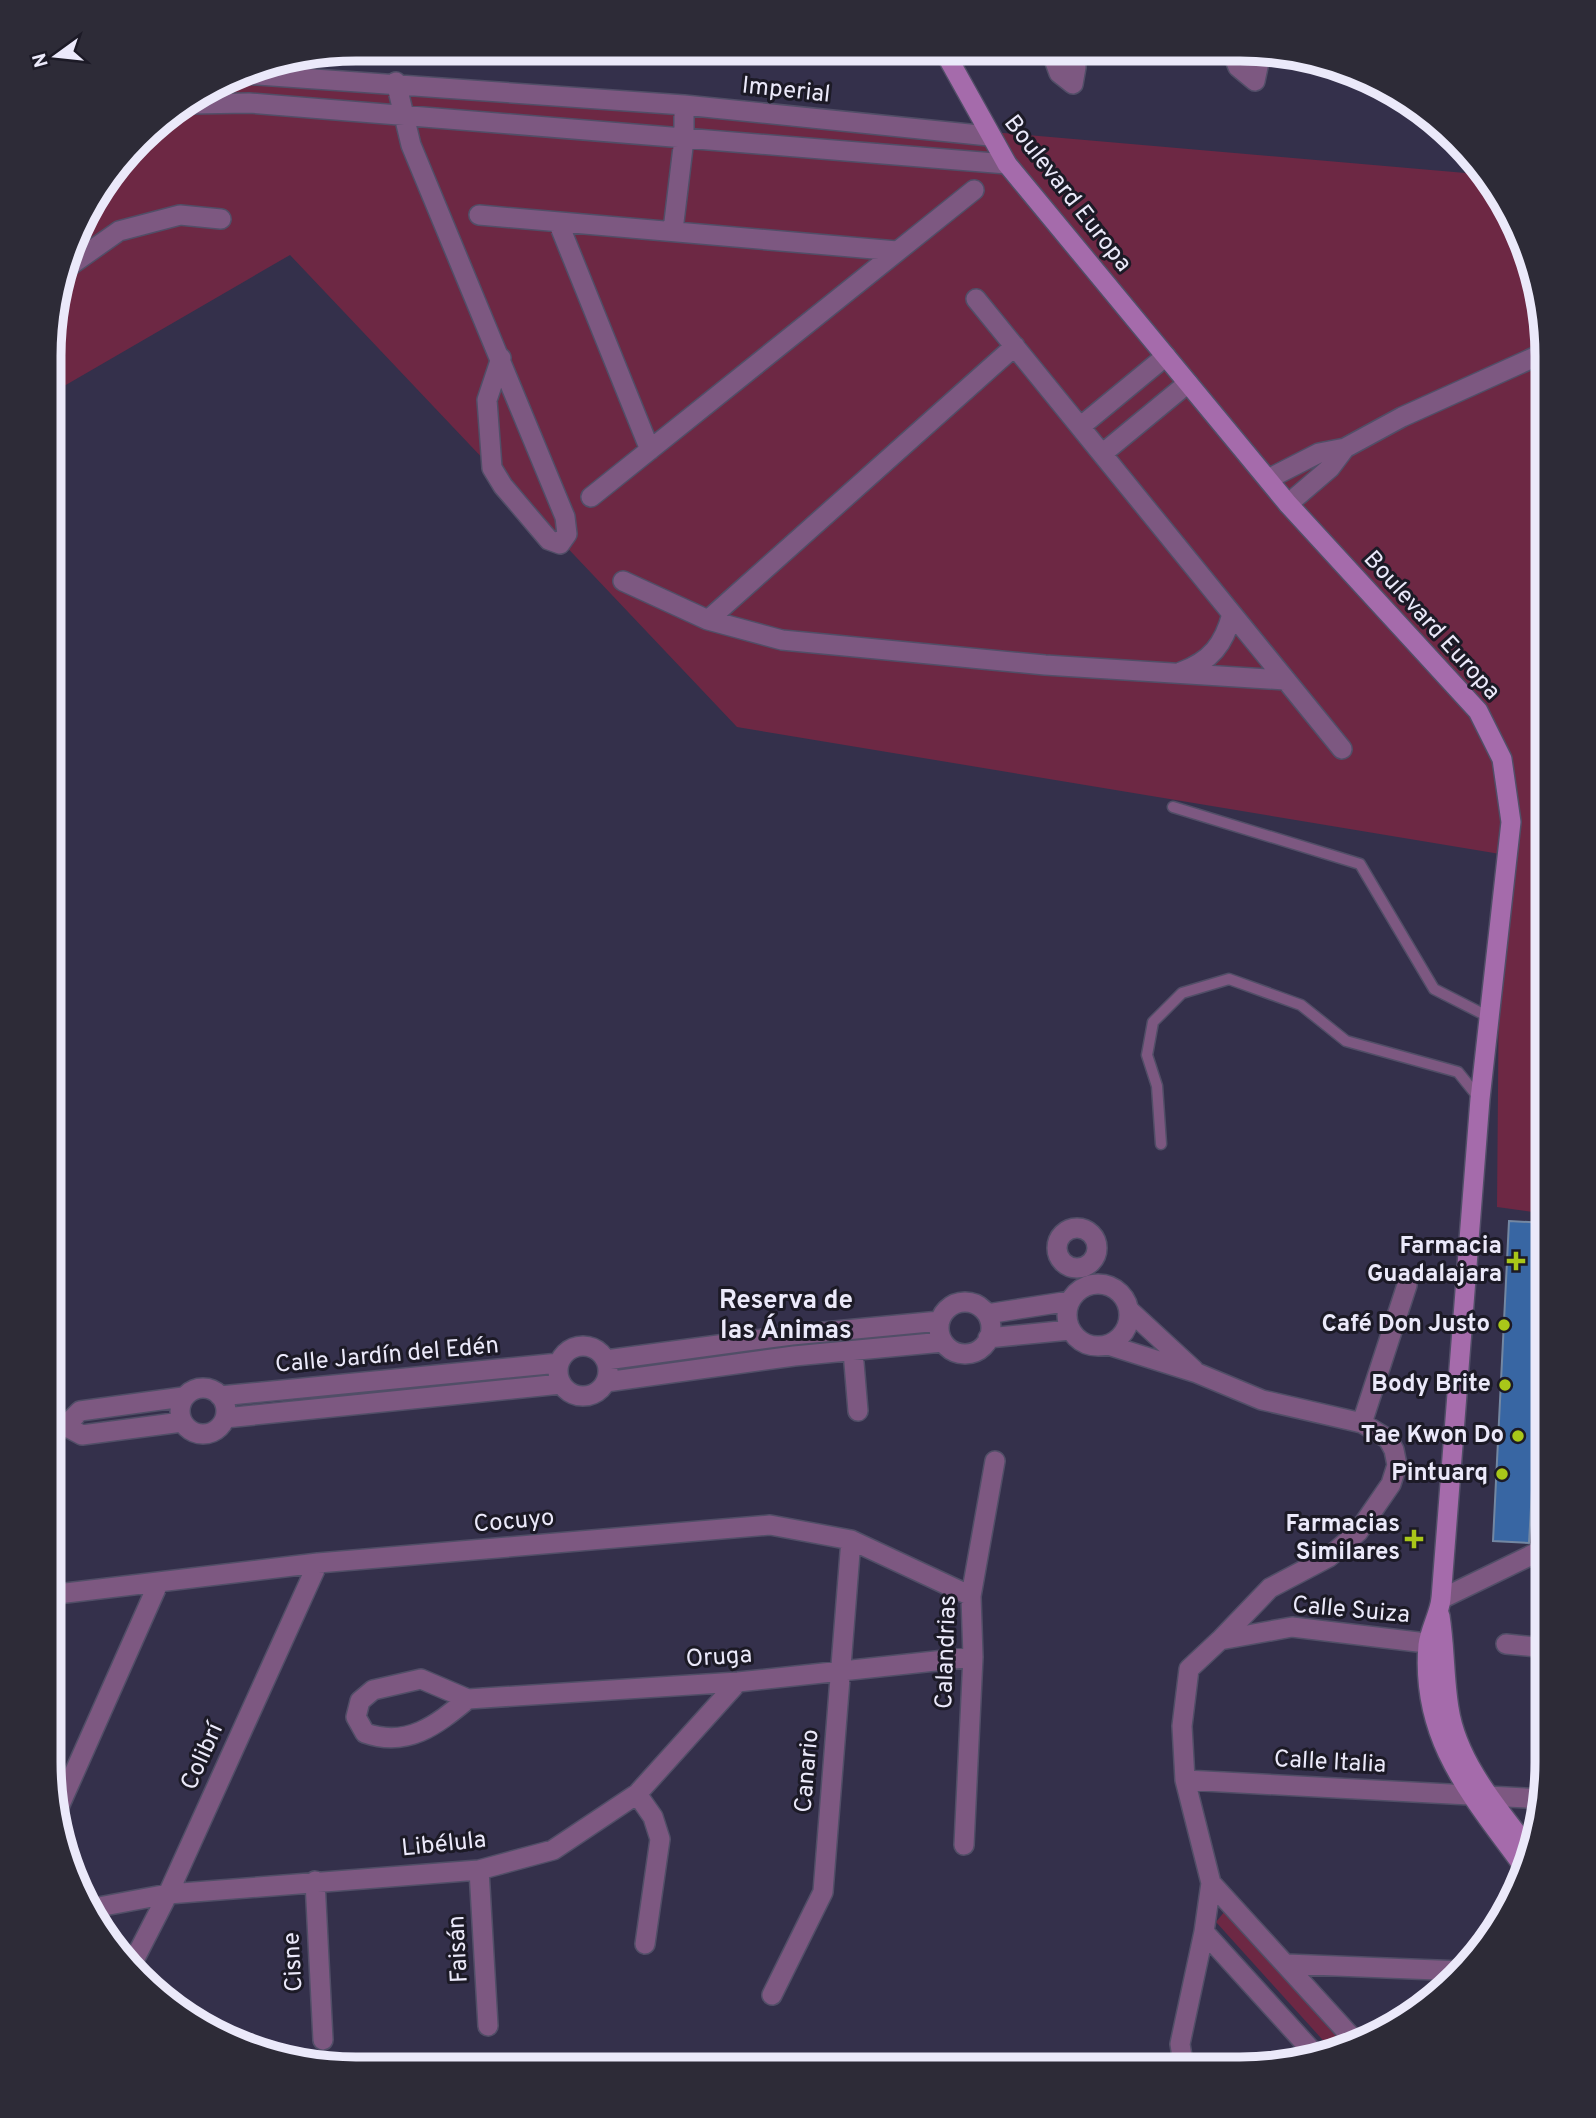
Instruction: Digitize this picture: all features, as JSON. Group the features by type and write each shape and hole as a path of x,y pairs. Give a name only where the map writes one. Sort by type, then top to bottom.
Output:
{"main road":[{"name":"Boulevard Europa","path":"949,61 1007,164 1288,503 1478,711 1502,759 1511,822 1480,1099 1437,1644 1449,1711 1463,1750 1481,1796 1519,1858"},
{"name":"Boulevard Europa","path":"1481,1796 1523,1843"}],"street":[{"path":"1055,61 1059,73 1073,84 1076,67 1074,61"},
{"path":"1236,61 1238,67 1255,81 1259,62"},
{"name":"Imperial","path":"266,75 396,82 684,105 989,136"},
{"path":"396,82 411,145 500,358 565,517 567,534 560,544 549,540 503,486 492,468 487,400 500,358"},
{"path":"204,104 250,103 1007,164"},
{"path":"673,230 684,139 684,105"},
{"path":"591,497 974,190"},
{"path":"77,261 119,231 180,215 221,219"},
{"path":"479,215 897,251"},
{"path":"558,222 650,450"},
{"path":"976,299 1342,749"},
{"path":"708,620 1015,346"},
{"path":"1080,427 1166,356"},
{"path":"1268,479 1319,453 1345,448 1402,417 1535,357"},
{"path":"1102,454 1188,383"},
{"path":"1288,503 1330,468 1345,448"},
{"path":"623,581 708,620 782,639 1045,664 1285,680"},
{"path":"1180,672 1199,665 1216,652 1227,634 1232,614"},
{"path":"1182,2057 1180,2044 1205,1932 1211,1883 1185,1780 1182,1726 1189,1669 1270,1588 1339,1549 1358,1532 1380,1503 1397,1465 1388,1439 1362,1423 1262,1400 1197,1373 1108,1345 1088,1345 1070,1330 1067,1312 1081,1278 1112,1287 1120,1293 1129,1310 1197,1373"},
{"path":"1362,1423 1407,1285"},
{"path":"987,1314 1070,1301"},
{"path":"606,1382 606,1360 594,1349 578,1346 563,1356 559,1363 562,1384 573,1394 588,1396 606,1382 794,1356 943,1342 963,1354 978,1350 988,1338 990,1331 987,1314 974,1304 965,1302 949,1307 940,1321 943,1342"},
{"path":"1108,1345 1127,1327 1129,1310"},
{"path":"606,1360 792,1335 940,1321"},
{"path":"988,1338 1070,1330"},
{"path":"792,1335 794,1356"},
{"path":"853,1351 858,1412"},
{"name":"Calle Jardín del Edén","path":"220,1396 371,1384 559,1363"},
{"path":"371,1384 371,1404"},
{"name":"Calle Jardín del Edén","path":"225,1418 562,1384"},
{"path":"61,1425 80,1411 183,1397 201,1387 220,1396 224,1403 225,1418 222,1425 209,1434 193,1433 181,1422 179,1410 183,1397"},
{"path":"61,1428 82,1434 181,1422"},
{"name":"Calandrias","path":"964,1845 972,1657 971,1596 995,1461"},
{"name":"Cocuyo","path":"61,1594 318,1563 770,1525 851,1540 971,1596"},
{"name":"Canario","path":"772,1995 823,1892 851,1540"},
{"path":"1440,1607 1535,1554"},
{"name":"Colibrí","path":"135,1957 168,1894 318,1563"},
{"path":"64,1797 159,1582"},
{"name":"Calle Suiza","path":"1220,1640 1292,1627 1437,1644"},
{"path":"1506,1644 1535,1647"},
{"name":"Oruga","path":"468,1699 738,1682 972,1657"},
{"path":"421,1679 468,1699 430,1730 385,1740 365,1733 356,1717 360,1701 373,1690 421,1679"},
{"name":"Libélula","path":"100,1907 168,1894 479,1870 553,1850 637,1794 738,1682"},
{"name":"Calle Italia","path":"1185,1780 1532,1798"},
{"path":"637,1794 653,1817 660,1839 645,1944"},
{"name":"Faisán","path":"479,1870 488,2026"},
{"name":"Cisne","path":"315,1881 323,2040"},
{"path":"1211,1883 1350,2035"},
{"path":"1205,1932 1310,2048"},
{"path":"1286,1965 1447,1971"}],"lane":[{"path":"1173,807 1360,864 1434,989 1489,1017"},
{"path":"1161,1144 1157,1086 1147,1055 1153,1022 1182,993 1229,979 1301,1005 1346,1041 1458,1072 1480,1099"}],"shaded area":[{"path":"282,71 1471,173 1495,209 1519,261 1529,298 1534,337 1535,1212 1497,1207 1500,854 737,727 290,255 61,388 62,337 71,280 84,243 111,192 134,162 162,134 192,111 243,84"},
{"path":"1225,1911 1339,2039 1326,2044 1216,1922"}],"building":[{"path":"1509,1221 1535,1222 1535,1436 1529,1543 1493,1541"}],"place":[{"name":"Farmacia Guadalajara","path":"1516,1261"},
{"name":"Café Don Justo","path":"1504,1325"},
{"name":"Body Brite","path":"1505,1385"},
{"name":"Tae Kwon Do","path":"1518,1436"},
{"name":"Pintuarq","path":"1502,1474"},
{"name":"Farmacias Similares","path":"1414,1539"}],"district":[{"name":"Reserva de las Ánimas","path":"786,1316"}]}
